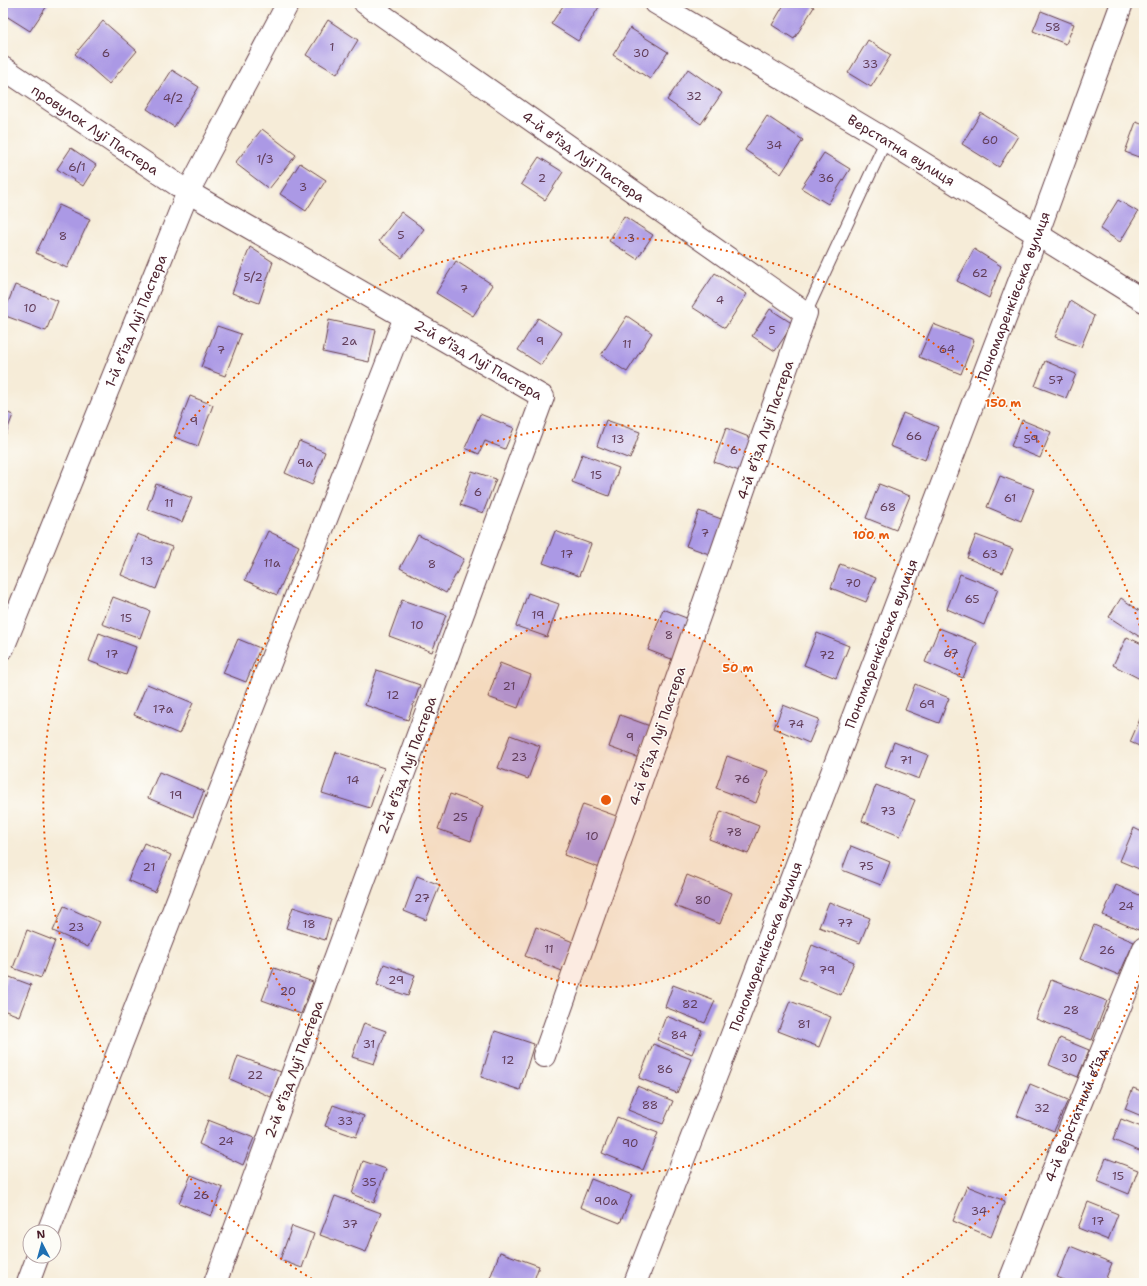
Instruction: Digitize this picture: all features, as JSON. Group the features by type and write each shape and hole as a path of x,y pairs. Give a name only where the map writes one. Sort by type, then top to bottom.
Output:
{"street":[{"name":"4-й в’їзд Луї Пастера","path":"365,3 806,313 544,1056"},
{"name":"Верстатна вулиця","path":"656,3 886,140 1144,301"},
{"name":"Пономаренківська вулиця","path":"634,1283 728,1045 1037,235 1122,3"},
{"name":"1-й в’їзд Луї Пастера","path":"3,648 188,192 281,6"},
{"name":"провулок Луї Пастера","path":"3,68 188,192"},
{"name":"2-й в’їзд Луї Пастера","path":"188,192 543,397 215,1283"},
{"name":"2-й в’їзд Луї Пастера","path":"51,1224 405,317"},
{"name":"4-й Верстатний в’їзд","path":"1009,1283 1058,1158 1144,948"},
{"path":"28,1283 35,1264"}],"lane":[{"path":"806,313 886,140"}],"building":[{"path":"9,3 49,3 30,31 3,14"},
{"path":"565,3 593,3 599,7 578,41 551,24"},
{"path":"785,3 808,3 814,7 794,39 772,25"},
{"path":"1041,11 1074,24 1066,44 1033,31"},
{"path":"328,20 358,40 337,74 306,55"},
{"path":"103,21 137,51 109,84 75,54"},
{"path":"630,28 668,52 650,79 613,55"},
{"path":"868,40 891,55 871,87 848,73"},
{"path":"688,69 722,93 701,124 667,100"},
{"path":"172,70 199,87 174,127 147,109"},
{"path":"981,113 1018,136 999,167 962,144"},
{"path":"767,116 803,140 781,174 745,150"},
{"path":"1136,122 1144,125 1144,159 1125,152"},
{"path":"262,129 296,155 269,189 235,163"},
{"path":"71,148 96,165 83,186 57,169"},
{"path":"824,153 850,169 828,204 801,188"},
{"path":"539,157 563,172 545,200 521,184"},
{"path":"300,163 326,180 306,211 280,194"},
{"path":"1118,200 1138,212 1120,242 1100,229"},
{"path":"59,205 90,219 67,268 36,253"},
{"path":"401,212 424,229 402,258 379,241"},
{"path":"624,216 653,235 637,259 609,241"},
{"path":"250,247 273,262 259,303 232,293"},
{"path":"974,249 1001,266 989,298 957,281"},
{"path":"456,261 493,285 473,316 436,293"},
{"path":"715,273 747,294 725,328 692,307"},
{"path":"15,285 58,301 46,331 3,315"},
{"path":"1070,301 1094,316 1081,347 1055,337"},
{"path":"770,309 793,324 775,351 752,336"},
{"path":"627,316 652,333 627,372 601,355"},
{"path":"538,318 562,333 541,365 518,350"},
{"path":"329,320 376,330 369,362 323,352"},
{"path":"933,324 974,340 961,374 919,357"},
{"path":"217,326 241,334 225,376 201,367"},
{"path":"1045,361 1076,374 1066,398 1035,386"},
{"path":"190,396 213,405 198,446 174,437"},
{"path":"3,411 13,415 3,441"},
{"path":"903,413 938,427 925,460 890,446"},
{"path":"480,414 514,428 505,449 485,441 479,454 465,448"},
{"path":"606,420 640,432 630,459 597,446"},
{"path":"1022,420 1051,432 1040,458 1011,446"},
{"path":"726,428 754,439 742,472 714,462"},
{"path":"299,441 325,452 312,485 285,473"},
{"path":"582,454 619,468 609,496 572,482"},
{"path":"472,471 496,479 483,513 460,505"},
{"path":"1000,476 1034,489 1021,521 987,507"},
{"path":"156,484 192,498 182,522 147,509"},
{"path":"879,484 910,496 896,530 866,518"},
{"path":"699,511 724,520 712,555 686,546"},
{"path":"268,531 299,546 277,595 245,580"},
{"path":"555,531 591,544 579,576 543,563"},
{"path":"137,534 172,547 156,589 121,575"},
{"path":"418,535 464,559 446,593 400,568"},
{"path":"976,535 1013,549 1003,573 967,558"},
{"path":"840,564 876,578 866,602 831,588"},
{"path":"960,574 998,589 984,625 947,609"},
{"path":"528,593 559,604 547,637 516,626"},
{"path":"113,597 150,611 140,638 102,624"},
{"path":"1121,598 1144,614 1144,631 1140,637 1109,617"},
{"path":"402,600 446,615 432,652 389,636"},
{"path":"663,609 689,619 674,660 648,650"},
{"path":"939,628 977,643 963,678 925,662"},
{"path":"99,633 136,647 126,675 89,661"},
{"path":"817,633 849,646 836,678 804,665"},
{"path":"1127,637 1144,645 1144,681 1113,665"},
{"path":"238,639 260,648 246,682 223,673"},
{"path":"500,663 531,675 518,708 488,697"},
{"path":"377,670 420,685 408,720 365,705"},
{"path":"147,684 193,703 179,734 134,715"},
{"path":"915,684 949,698 939,723 905,710"},
{"path":"783,705 819,719 809,743 774,728"},
{"path":"1144,710 1144,748 1130,742"},
{"path":"620,715 650,726 639,758 609,747"},
{"path":"510,735 540,746 528,779 498,768"},
{"path":"894,742 928,755 919,779 885,766"},
{"path":"336,752 384,768 370,808 322,793"},
{"path":"727,756 768,771 756,803 716,788"},
{"path":"159,772 204,791 193,817 148,798"},
{"path":"876,785 915,800 900,836 862,821"},
{"path":"450,794 483,806 471,841 438,829"},
{"path":"583,804 619,817 600,868 564,855"},
{"path":"721,811 759,826 748,854 709,839"},
{"path":"1134,828 1144,833 1144,871 1120,861"},
{"path":"144,843 171,855 155,892 128,880"},
{"path":"851,846 890,862 881,885 842,870"},
{"path":"687,875 732,893 720,924 675,906"},
{"path":"417,876 440,885 426,920 404,911"},
{"path":"1116,885 1144,897 1144,916 1138,930 1103,915"},
{"path":"829,902 870,918 860,943 819,927"},
{"path":"64,906 100,922 88,947 53,931"},
{"path":"293,907 331,919 325,940 286,928"},
{"path":"1094,925 1134,942 1119,975 1080,959"},
{"path":"536,927 573,942 562,971 525,956"},
{"path":"27,930 55,941 41,978 13,968"},
{"path":"812,945 854,962 841,995 799,978"},
{"path":"384,964 415,975 408,996 377,985"},
{"path":"274,968 313,982 301,1014 262,1000"},
{"path":"7,976 31,985 19,1016 3,1010 3,988"},
{"path":"1051,980 1107,1001 1092,1040 1036,1019"},
{"path":"673,985 715,1001 705,1023 665,1007"},
{"path":"790,1001 831,1017 819,1047 778,1031"},
{"path":"666,1016 702,1030 692,1054 657,1040"},
{"path":"364,1023 386,1031 374,1064 352,1057"},
{"path":"495,1031 534,1044 520,1090 481,1077"},
{"path":"1060,1038 1089,1050 1078,1077 1049,1065"},
{"path":"653,1044 691,1059 677,1093 639,1078"},
{"path":"238,1056 281,1072 271,1097 230,1079"},
{"path":"1030,1084 1068,1100 1054,1131 1017,1116"},
{"path":"637,1086 673,1101 663,1124 628,1110"},
{"path":"1133,1088 1144,1092 1144,1117 1125,1109"},
{"path":"333,1105 364,1116 356,1137 325,1126"},
{"path":"617,1117 658,1133 643,1170 602,1153"},
{"path":"1121,1119 1144,1128 1144,1153 1113,1140"},
{"path":"208,1120 254,1138 243,1165 199,1144"},
{"path":"1106,1158 1138,1170 1129,1194 1097,1181"},
{"path":"363,1161 386,1169 374,1203 352,1194"},
{"path":"191,1175 223,1188 211,1216 179,1203"},
{"path":"591,1179 632,1195 620,1223 580,1207"},
{"path":"967,1186 1005,1201 991,1237 953,1221"},
{"path":"335,1196 381,1213 366,1252 320,1235"},
{"path":"1088,1202 1118,1214 1108,1240 1078,1228"},
{"path":"292,1226 314,1234 302,1268 280,1260"},
{"path":"1070,1246 1112,1263 1104,1283 1072,1283 1057,1277"},
{"path":"500,1252 539,1266 533,1283 504,1283 490,1278"}]}
